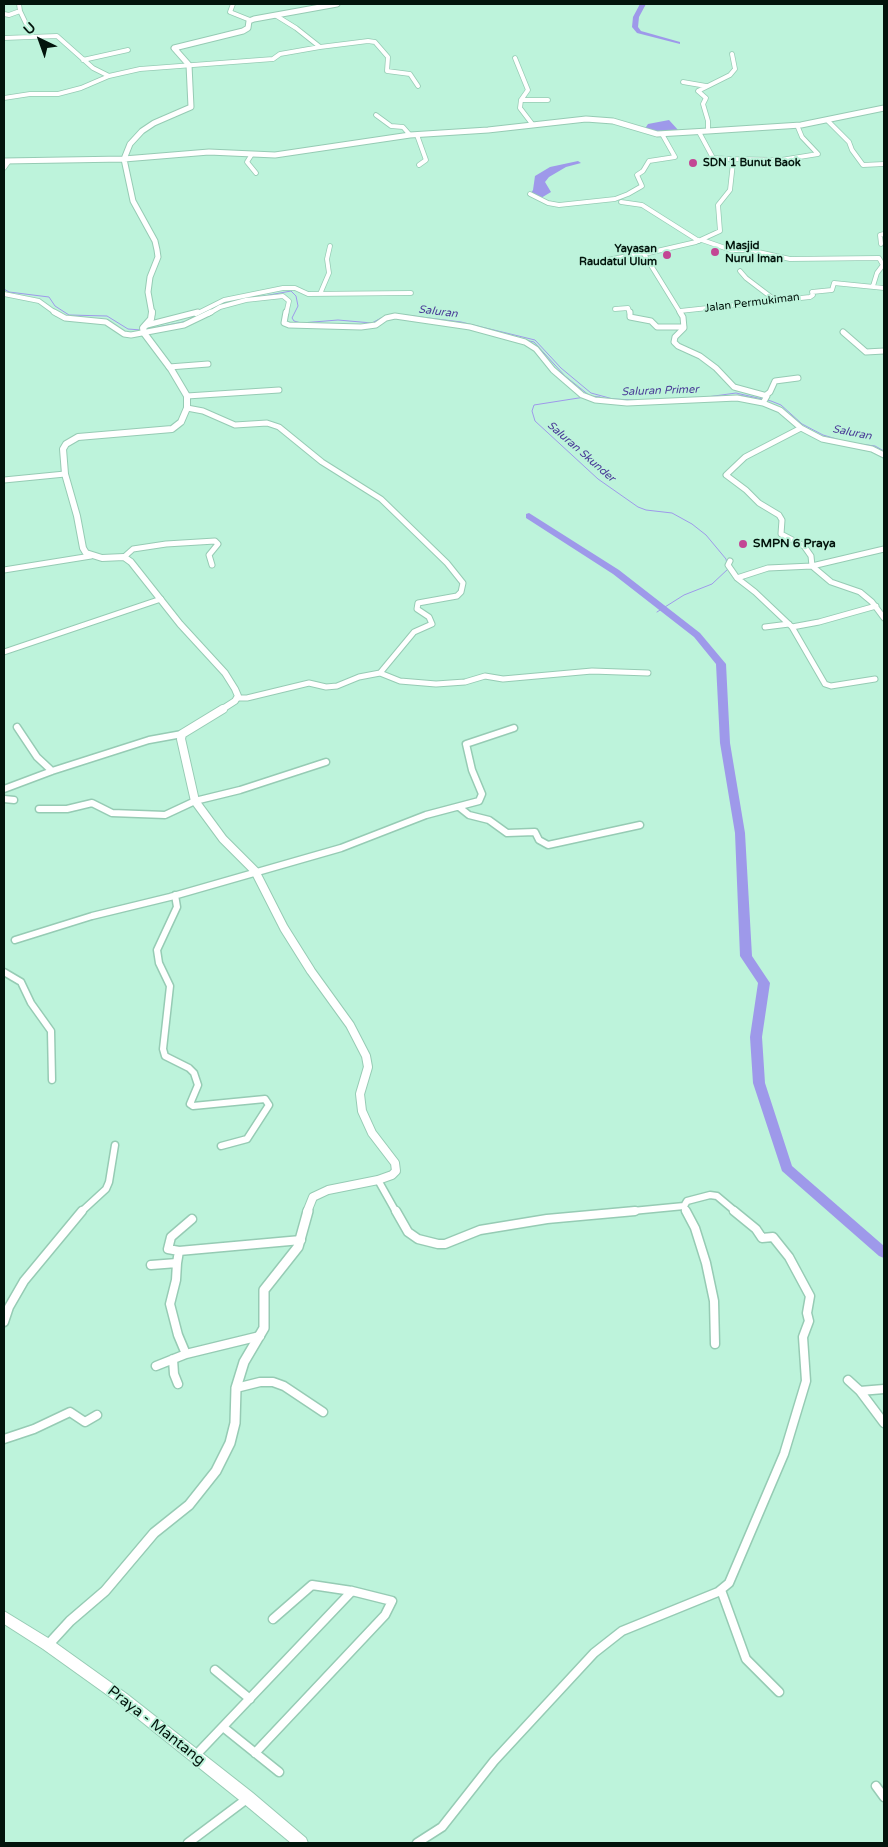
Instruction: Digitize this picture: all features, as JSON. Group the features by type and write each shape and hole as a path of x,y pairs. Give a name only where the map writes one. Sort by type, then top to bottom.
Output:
{"main road":[{"name":"Praya - Mantang","path":"4,1617 48,1645 122,1698 248,1798 297,1842"}],"street":[{"path":"19,4 20,11 32,36"},
{"path":"233,4 230,12 250,20 337,4"},
{"path":"4,14 9,15 20,11"},
{"path":"275,15 320,47"},
{"path":"145,330 152,312 148,292 150,277 158,257 155,241 133,201 124,159 130,144 142,131 154,123 191,107 192,90 188,65 174,48 243,31 248,28 250,20"},
{"path":"4,38 57,36 83,60 109,76"},
{"path":"4,98 30,94 58,94 81,88 109,76 140,69 234,60 273,59 280,54 374,41 388,57 387,71 410,74 418,86"},
{"path":"83,60 128,50"},
{"path":"708,131 708,121 703,104 706,98 698,91 728,77 735,69 732,54"},
{"path":"515,58 528,90 520,108 533,125"},
{"path":"683,82 708,87"},
{"path":"522,100 548,100"},
{"path":"4,168 6,161 124,159 209,152 252,154 298,152 418,134 533,125 578,119 601,119 662,134 699,132 797,125 884,108"},
{"path":"376,115 391,126 403,127 410,135"},
{"path":"828,120 849,142 852,150 863,165 884,164"},
{"path":"699,132 713,158 781,160 819,154 802,136 797,125"},
{"path":"418,134 426,160 420,165"},
{"path":"530,194 548,203 559,205 622,197 642,186 637,174 642,171 649,161 675,157 662,134"},
{"path":"252,154 247,162 256,173"},
{"path":"590,263 700,241 720,231 717,209 730,190 733,163 731,160"},
{"path":"621,202 642,205 700,241 731,250 749,250 790,259 879,258 883,265 877,273 873,286"},
{"path":"881,244 880,235 884,234"},
{"path":"320,294 329,273 327,259 330,246"},
{"path":"644,253 683,317 684,327 682,332 675,337 674,342 678,346 700,356 716,368 734,387 767,396"},
{"path":"740,271 746,278 775,300"},
{"name":"Jalan Permukiman","path":"680,311 810,297 812,292 832,290 834,283 884,288"},
{"path":"145,330 193,315 224,300 283,288 295,288 308,294 411,293"},
{"path":"4,295 39,301 64,318 102,321 124,334 197,320 220,307 278,295 286,297 289,301 284,323 289,325 361,327 376,325 389,317 395,316 470,327 525,342 536,349 553,370 582,395 595,400 626,403 737,398 763,402 780,410 801,428 822,439 872,450 884,455"},
{"path":"615,309 628,308 630,316 651,321 657,327 684,327"},
{"path":"90,556 83,548 77,516 65,474 63,449 66,444 73,439 104,434 172,429 181,422 187,408 187,396 145,330"},
{"path":"843,332 866,352 884,351"},
{"path":"169,367 208,364"},
{"path":"763,402 775,381 798,378"},
{"path":"187,396 279,390"},
{"path":"4,789 52,771 149,740 182,734 205,721 237,698 247,698 310,682 326,686 337,686 359,677 380,673 386,668 392,656 414,632 432,624 429,617 417,609 416,606 418,604 457,596 461,592 463,583 460,578 381,499 322,462 276,424 235,425 203,412 187,408"},
{"path":"801,428 745,458 726,475 746,490 759,504 779,516 782,520 781,534 804,546 811,556 812,566 831,582 860,592 876,606 884,618"},
{"path":"4,480 65,474"},
{"path":"124,558 133,549 166,544 215,542 218,544 209,555 212,564"},
{"path":"736,578 768,568 812,566 884,549"},
{"path":"4,570 90,556 124,558 131,562 180,624 225,673 235,688 237,698"},
{"path":"730,561 728,565 736,578 755,592 791,625 825,684 831,686 875,679"},
{"path":"4,652 161,599"},
{"path":"765,627 819,622 876,606"},
{"path":"380,673 400,681 436,684 465,682 485,676 503,679 592,671 648,673"},
{"path":"17,727 37,757 52,771"},
{"path":"15,940 92,916 175,895 341,848 426,815 479,801 482,798 472,770 466,744 514,728"},
{"path":"48,1645 70,1621 105,1591 154,1533 189,1505 204,1489 216,1470 230,1443 235,1423 236,1388 244,1362 261,1336 265,1323 263,1300 266,1286 293,1254 302,1240 309,1204 313,1197 328,1190 392,1176 397,1167 372,1133 362,1111 360,1094 368,1067 366,1056 350,1025 311,971 284,928 255,871 223,839 195,802 181,739 182,734"},
{"path":"39,809 67,809 92,803 112,812 165,815 195,802 240,790 326,762"},
{"path":"4,799 14,800"},
{"path":"459,807 469,814 489,820 507,833 535,832 539,840 548,845 640,825"},
{"path":"175,895 177,907 157,950 159,962 170,986 163,1049 165,1056 189,1068 194,1073 198,1085 190,1104 193,1106 266,1099 270,1105 247,1140 222,1146"},
{"path":"4,972 21,982 30,1003 51,1032 52,1080"},
{"path":"4,1322 9,1306 35,1268 72,1223 106,1189 109,1182 115,1145"},
{"path":"378,1180 408,1232 418,1239 438,1244 445,1244 480,1230 547,1219 684,1206 687,1202 710,1195 721,1197 756,1229 762,1238 773,1237 789,1257 810,1296 807,1313 808,1324 803,1337 807,1374 784,1454 746,1539 732,1577 721,1590 630,1628 600,1649 494,1761 442,1827 417,1843"},
{"path":"684,1206 700,1239 706,1263 714,1301 716,1344"},
{"path":"192,1219 171,1237 168,1249 179,1251 302,1240"},
{"path":"179,1251 176,1280 170,1304 178,1335 186,1354"},
{"path":"151,1265 178,1263"},
{"path":"156,1366 186,1354 261,1336"},
{"path":"174,1359 174,1374 178,1384"},
{"path":"848,1380 860,1391 884,1421"},
{"path":"236,1388 260,1382 273,1382 284,1386 322,1412"},
{"path":"860,1391 884,1389"},
{"path":"4,1438 34,1429 70,1412 86,1422 97,1415"},
{"path":"255,1753 389,1610 392,1601 352,1591 312,1585 273,1619"},
{"path":"721,1590 746,1659 779,1692"},
{"path":"194,1757 352,1591"},
{"path":"215,1670 250,1699"},
{"path":"223,1727 279,1772"},
{"path":"876,1786 884,1797"},
{"path":"188,1843 248,1798"}],"shaded area":[{"path":"669,120 679,131 679,135 644,130 648,124"},
{"path":"578,161 581,163 566,167 549,177 545,182 551,192 541,198 531,193 535,176 550,167"}],"waterway":[{"path":"643,4 636,17 635,27 639,32 678,43"},
{"name":"Saluran","path":"4,289 9,292 49,297 55,306 69,315 107,316 128,329 141,330"},
{"name":"Saluran","path":"220,304 291,291 296,296 298,306 292,318 294,321 301,323 338,320 372,323 381,318"},
{"name":"Saluran","path":"405,315 461,322 535,340 561,368 591,393 613,399 645,400"},
{"name":"Saluran","path":"158,327 188,321"},
{"name":"Saluran","path":"491,330 520,338"},
{"name":"Saluran","path":"525,340 534,342 565,376 590,396 600,397"},
{"name":"Saluran","path":"707,397 736,393 771,401 781,405 802,424 823,435 840,440"},
{"name":"Saluran","path":"732,396 739,395 757,399"},
{"name":"Saluran Skunder","path":"585,397 534,405 532,411 535,421 598,479 638,507 646,510 672,513 692,524 706,535 726,559 727,564"},
{"name":"Saluran","path":"766,402 780,408"},
{"name":"Saluran","path":"859,444 875,446 884,451"},
{"path":"529,516 616,572 697,635 721,664 725,743 740,833 746,956 764,983 756,1037 759,1083 786,1168 884,1253"},
{"name":"Saluran Skunder","path":"657,612 684,595 712,584 728,569"}],"place":[{"name":"SDN 1 Bunut Baok","path":"693,163"},
{"name":"Masjid Nurul Iman","path":"715,252"},
{"name":"Yayasan Raudatul Ulum","path":"667,255"},
{"name":"SMPN 6 Praya","path":"743,544"}],"water label":[{"name":"Saluran Primer","path":"660,391"}]}
